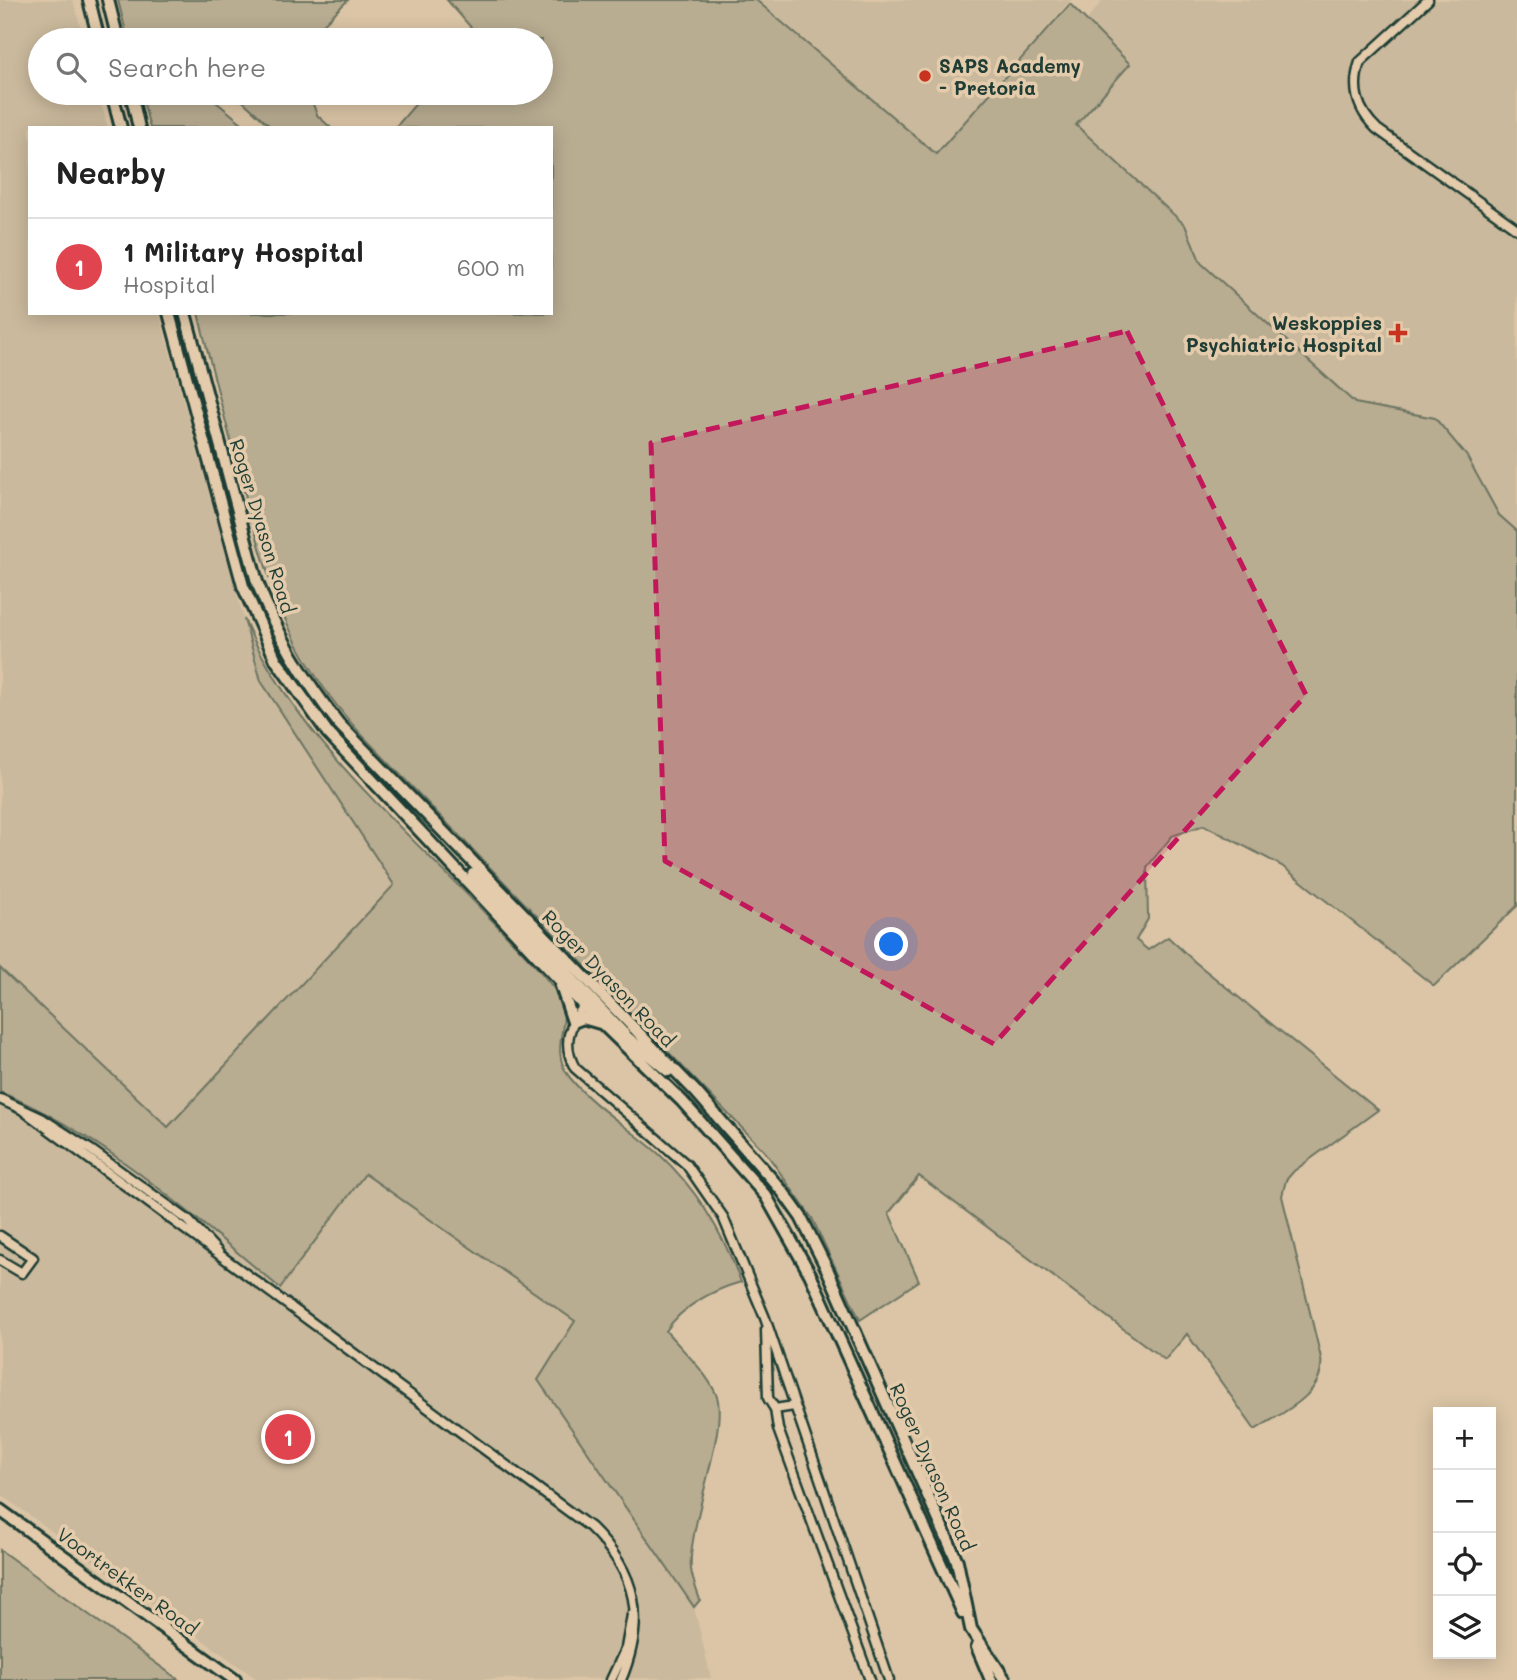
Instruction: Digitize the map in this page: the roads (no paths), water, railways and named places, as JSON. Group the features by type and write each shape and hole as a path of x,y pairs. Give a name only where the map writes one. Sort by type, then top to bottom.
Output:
{"main road":[{"path":"89,0 96,28"},
{"path":"108,0 115,28"},
{"path":"115,105 120,126"},
{"path":"134,105 139,126"},
{"name":"Roger Dyason Road","path":"170,315 252,611 276,660 301,699 328,733 559,979 587,1002 608,1029 743,1167 782,1221 810,1274 990,1680"},
{"name":"Roger Dyason Road","path":"186,315 257,582 283,643 313,691 339,724 696,1092 765,1167 806,1226 957,1561 971,1629 1005,1680"},
{"path":"199,428 214,423"},
{"path":"442,833 479,881 587,1002 652,1059 696,1092"},
{"path":"559,979 573,1023 588,1019 608,1029"},
{"name":"Voortrekker Road","path":"0,1510 235,1680"}],"street":[{"path":"1428,0 1360,62 1356,101 1365,118 1377,130 1517,229"},
{"path":"587,1002 573,1023 567,1046 575,1068 700,1180 733,1236 765,1318 853,1567 889,1680"},
{"path":"0,1098 60,1129 188,1220 222,1257 590,1527 620,1565 637,1615 635,1639 621,1680"},
{"path":"0,1236 33,1258 22,1273 0,1260"},
{"path":"765,1318 768,1398 775,1409 778,1429 870,1680"},
{"path":"775,1409 794,1406"},
{"path":"611,1680 626,1648 634,1602"}],"place":[{"name":"SAPS Academy - Pretoria","path":"925,76"},
{"name":"Weskoppies Psychiatric Hospital","path":"1398,333"},
{"name":"1 Military Hospital","path":"288,1437"}]}
